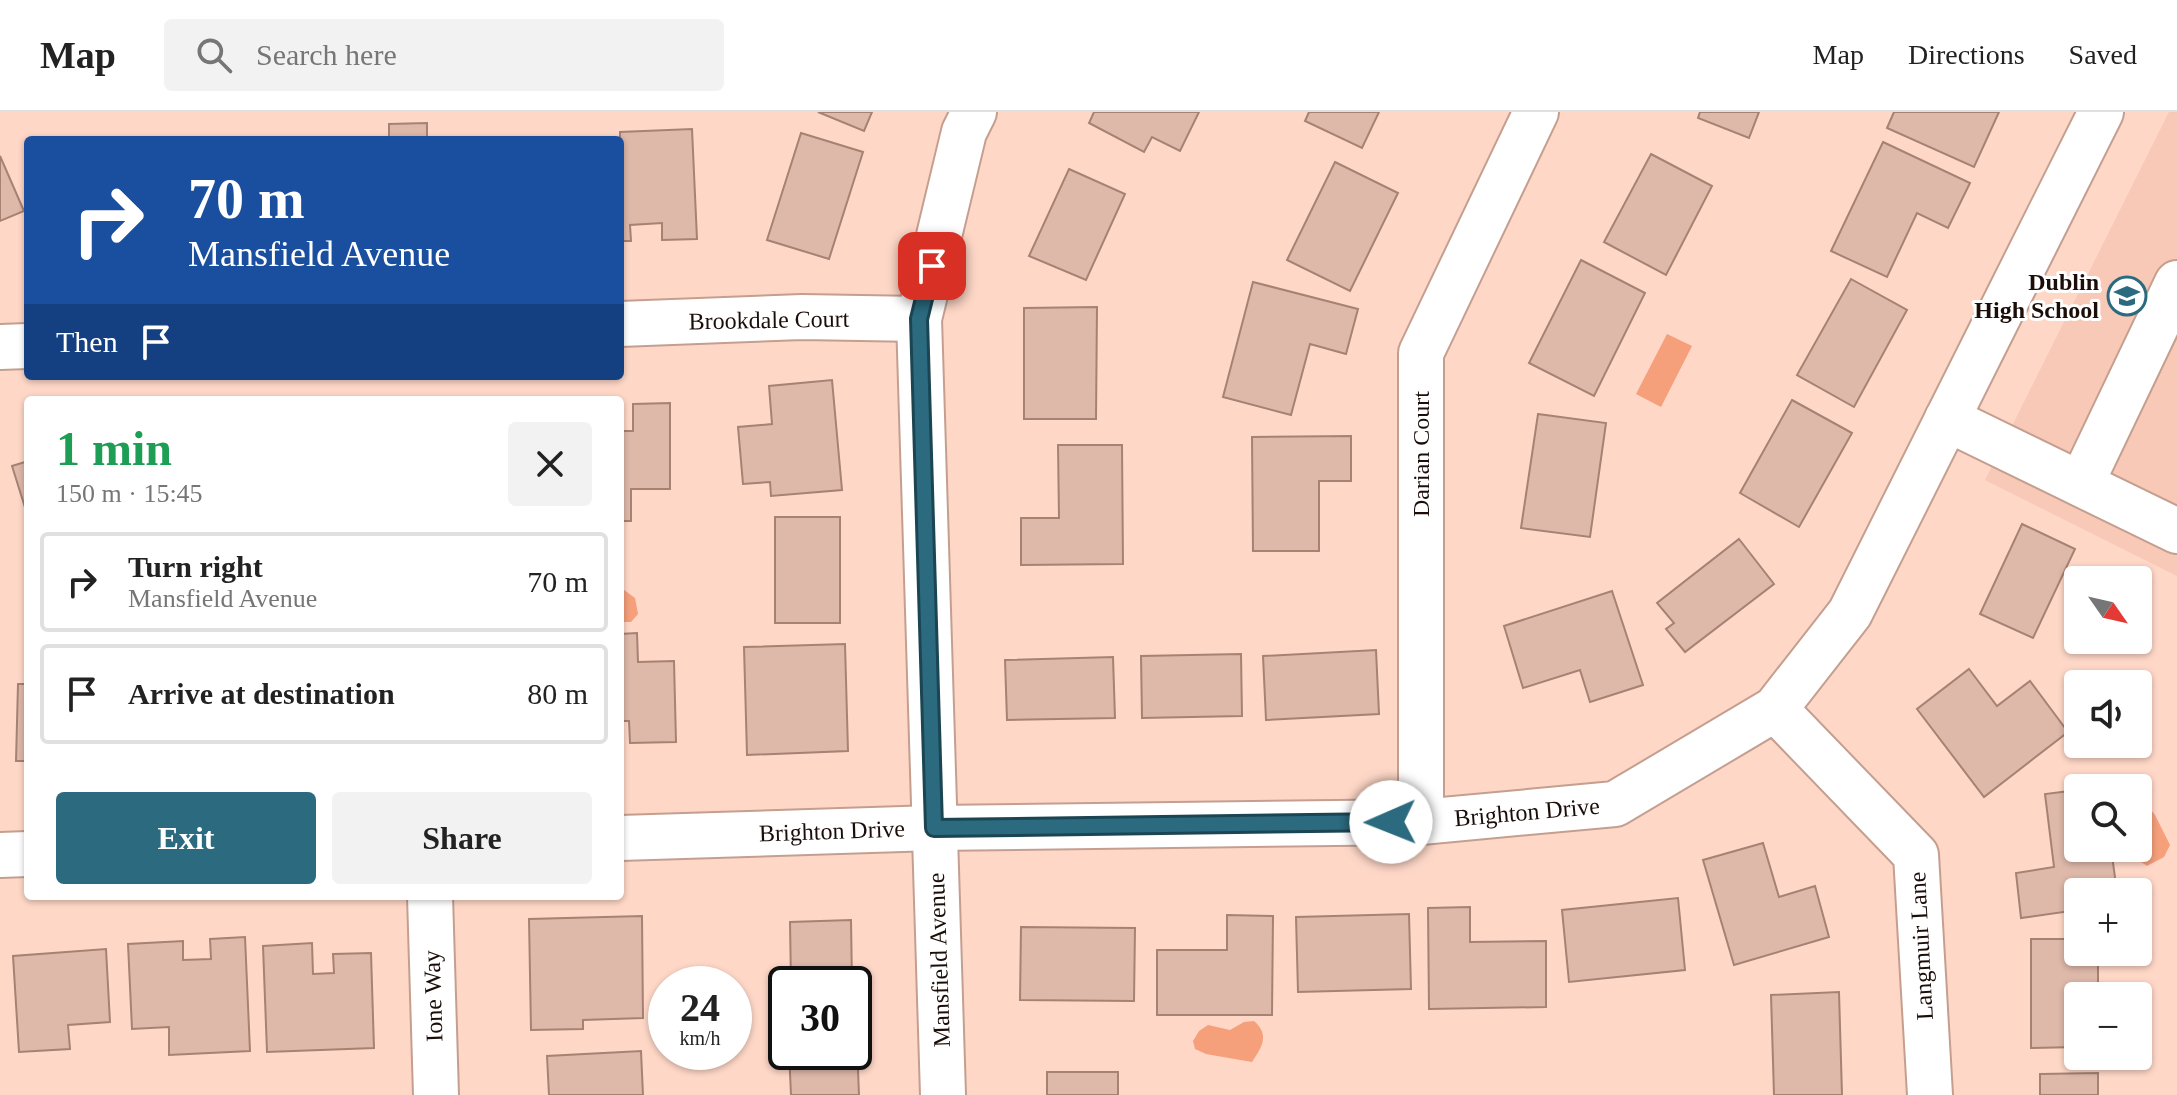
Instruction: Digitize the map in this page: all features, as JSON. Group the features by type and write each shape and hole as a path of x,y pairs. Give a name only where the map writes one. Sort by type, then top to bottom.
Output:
{"street":[{"name":"Mansfield Avenue","path":"943,1095 919,319 964,132 974,112"},
{"name":"Darian Court","path":"1421,822 1421,353 1536,112"},
{"name":"Brighton Drive","path":"624,838 934,828 1421,822 1615,804 1775,709 1850,613 2101,112"},
{"path":"2081,484 2177,283"},
{"name":"Brookdale Court","path":"624,324 802,317 919,319"},
{"path":"0,347 24,346"},
{"path":"1947,419 2177,531"},
{"name":"Langmuir Lane","path":"1775,709 1916,855 1930,1095"},
{"path":"0,855 24,854"},
{"name":"Ione Way","path":"430,900 436,1095"}],"shaded area":[{"name":"Dublin High School","path":"2169,112 2177,112 2177,576 1985,480"},
{"path":"1667,334 1692,346 1661,407 1636,394"},
{"path":"624,590 635,598 638,614 631,622 624,622"},
{"path":"2152,811 2170,845 2164,857 2147,866 2141,862 2152,862"},
{"path":"1254,1021 1263,1036 1252,1062 1206,1054 1195,1049 1193,1041 1199,1031 1208,1025 1230,1030 1244,1022"}],"building":[{"path":"818,112 872,112 864,131"},
{"path":"1094,112 1199,112 1180,151 1152,137 1144,152 1089,123"},
{"path":"1309,112 1379,112 1362,148 1305,121"},
{"path":"1700,112 1759,112 1749,138 1698,118"},
{"path":"1894,112 1999,112 1974,167 1887,128"},
{"path":"427,123 427,136 389,136 389,124"},
{"path":"692,129 697,239 662,240 662,223 630,225 631,241 624,241 624,136 620,136 620,132"},
{"path":"801,133 863,152 829,259 767,240"},
{"path":"1883,142 1970,183 1948,228 1917,213 1887,277 1831,251"},
{"path":"1651,154 1712,186 1666,275 1604,242"},
{"path":"0,156 24,211 0,221"},
{"path":"1335,162 1398,193 1350,291 1287,260"},
{"path":"1069,169 1125,194 1086,280 1029,256"},
{"path":"1581,260 1645,293 1594,396 1529,363"},
{"path":"1851,279 1907,310 1854,407 1797,375"},
{"path":"1253,282 1358,309 1346,354 1310,344 1291,415 1223,397"},
{"path":"1097,307 1096,419 1024,419 1024,308"},
{"path":"832,380 842,490 771,496 770,482 743,484 738,427 772,424 769,386"},
{"path":"1792,400 1852,433 1799,527 1740,493"},
{"path":"670,403 670,489 631,489 631,521 624,521 624,431 633,431 633,404"},
{"path":"1538,414 1606,423 1590,537 1521,528"},
{"path":"1351,436 1351,481 1319,481 1319,551 1253,551 1252,437"},
{"path":"1058,445 1122,445 1123,564 1021,565 1021,518 1059,518"},
{"path":"24,462 24,504 12,466"},
{"path":"775,517 840,517 840,623 775,623"},
{"path":"2022,524 2075,549 2067,566 2064,566 2064,572 2033,638 1980,614"},
{"path":"1739,539 1774,584 1685,652 1666,629 1674,623 1657,603"},
{"path":"1612,591 1643,685 1590,702 1580,670 1523,688 1504,626"},
{"path":"637,633 638,662 674,661 676,742 630,743 629,721 624,721 624,634"},
{"path":"845,644 848,751 747,755 744,647"},
{"path":"1376,650 1379,714 1266,720 1263,656"},
{"path":"1241,654 1242,716 1142,718 1141,656"},
{"path":"1113,657 1115,718 1007,720 1005,660"},
{"path":"1969,669 1997,706 2030,681 2064,727 2064,735 1984,797 1917,709"},
{"path":"18,684 24,684 24,761 16,761"},
{"path":"2064,792 2064,862 2113,862 2115,878 2064,878 2064,912 2021,918 2016,873 2054,867 2045,794"},
{"path":"1763,843 1779,897 1815,886 1829,937 1734,965 1703,860"},
{"path":"1678,898 1685,970 1569,982 1562,910"},
{"path":"1470,907 1470,942 1546,941 1546,1007 1429,1009 1428,908"},
{"path":"1409,914 1411,989 1298,992 1296,917"},
{"path":"1227,915 1273,916 1272,1015 1157,1015 1157,950 1227,950"},
{"path":"642,916 643,1018 583,1020 583,1029 531,1030 529,919"},
{"path":"851,920 852,966 791,966 790,922"},
{"path":"1021,927 1135,928 1134,1001 1020,1000"},
{"path":"245,937 250,1051 169,1055 169,1027 132,1029 128,944 183,941 183,960 211,959 210,939"},
{"path":"2031,939 2064,939 2064,966 2098,966 2098,982 2064,982 2064,1047 2031,1048"},
{"path":"312,943 313,974 334,973 333,954 371,953 374,1048 267,1052 263,946"},
{"path":"106,949 110,1022 68,1025 70,1049 19,1052 13,956"},
{"path":"1839,992 1842,1095 1774,1095 1771,995"},
{"path":"641,1051 643,1095 549,1095 547,1056"},
{"path":"790,1070 858,1070 859,1095 791,1095"},
{"path":"1047,1072 1118,1072 1118,1095 1047,1095"},
{"path":"2098,1073 2098,1095 2040,1095 2040,1074"}],"place":[{"name":"Dublin High School","path":"2127,296"}],"route":[{"path":"932,266 919,319 934,828 1391,822"}]}
